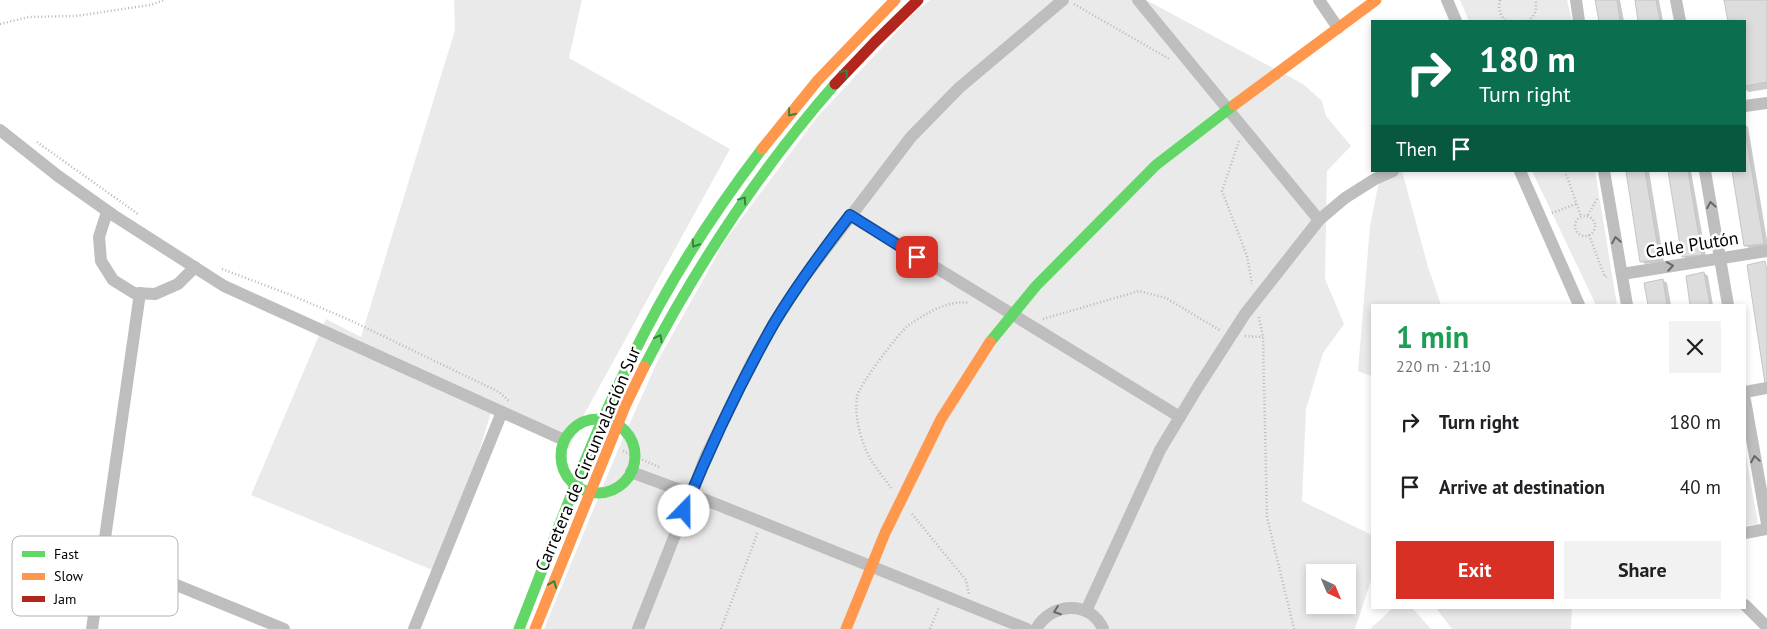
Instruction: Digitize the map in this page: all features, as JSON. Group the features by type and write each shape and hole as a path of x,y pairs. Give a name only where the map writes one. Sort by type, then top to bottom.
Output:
{"street":[{"name":"Carretera de Circunvalación Sur","path":"519,629 603,419 632,355 688,255 735,183 794,109 860,34 895,0"},
{"name":"Carretera de Circunvalación Sur","path":"535,629 634,385 696,272 745,197 796,129 880,35 918,0"},
{"path":"1138,0 1319,220"},
{"path":"1318,0 1338,28"},
{"path":"846,629 885,533 941,419 992,340 1036,286 1156,165 1202,128 1376,0"},
{"path":"1447,0 1456,20"},
{"path":"1576,0 1579,20"},
{"path":"1676,0 1680,20"},
{"path":"638,629 706,456 752,362 805,276 911,137 960,88 1068,2"},
{"path":"1746,106 1767,103"},
{"path":"0,130 58,176 108,212 224,286 564,440"},
{"path":"1086,611 1160,450 1245,314 1319,220 1345,198 1374,179 1391,172"},
{"path":"1520,172 1579,304"},
{"path":"1604,172 1627,304"},
{"path":"1705,172 1728,304"},
{"path":"108,212 99,236 101,261 113,280 134,293 155,294 178,284 194,268"},
{"path":"850,215 1180,417"},
{"name":"Calle Plutón","path":"1622,274 1767,251"},
{"path":"106,536 140,293"},
{"path":"1746,392 1767,388"},
{"path":"1746,406 1767,524"},
{"path":"414,629 502,412"},
{"path":"591,419 603,419 618,425 623,428 630,438 634,449 635,460 631,472 624,482 613,490 601,493 590,492 576,486 567,477 562,466 561,453 564,440 571,430 580,423 591,419"},
{"path":"631,472 691,494 1027,629"},
{"path":"1746,533 1767,529"},
{"path":"178,586 284,629"},
{"path":"1746,606 1767,628"},
{"path":"1036,629 1040,622 1049,614 1060,608 1086,611 1094,616 1103,629"},
{"path":"92,629 94,616"}],"path":[{"path":"0,24 29,17 76,16 150,5 165,0"},
{"path":"1500,0 1499,11 1506,20"},
{"path":"1529,20 1535,15 1535,0"},
{"path":"1068,2 1174,62"},
{"path":"1240,140 1222,191 1247,256 1254,292"},
{"path":"37,142 142,217"},
{"path":"1564,172 1581,216"},
{"path":"1541,218 1576,204"},
{"path":"1588,215 1595,222 1594,231 1589,235 1582,236 1577,231 1576,221 1581,216 1588,215"},
{"path":"1589,235 1606,277 1622,274"},
{"path":"222,269 291,295 354,322 499,392 514,405"},
{"path":"1037,321 1139,292 1166,298 1227,334"},
{"path":"892,490 871,460 864,443 857,414 858,395 866,378 907,326 932,312 960,301 974,304"},
{"path":"1258,310 1263,337 1267,517 1294,629"},
{"path":"1245,336 1263,337"},
{"path":"909,511 966,580 970,597"},
{"path":"721,629 761,526"},
{"path":"930,629 942,600"}],"shaded area":[{"path":"454,0 582,0 569,58 730,149 580,422 569,449 492,409 442,574 251,495 326,319 361,337 455,30"},
{"path":"930,0 1146,0 1303,84 1322,101 1326,116 1351,146 1327,171 1325,279 1344,324 1323,353 1306,409 1302,501 1371,535 1371,580 1355,629 544,629 620,445 658,360 726,239 818,116 916,11"},
{"path":"1460,0 1567,0 1572,20 1469,20"},
{"path":"1381,172 1402,172 1428,267 1441,304 1371,304 1371,376 1358,371 1370,226"},
{"path":"1532,172 1595,172 1617,304 1596,304"},
{"path":"1746,455 1758,524 1746,526"},
{"path":"1392,609 1413,609 1431,629 1370,629"},
{"path":"1437,609 1572,609 1571,629 1452,629"}],"building":[{"path":"1595,0 1617,0 1620,20 1599,20"},
{"path":"1635,0 1656,0 1660,20 1638,20"},
{"path":"1724,0 1767,0 1767,82 1746,86 1746,20 1728,20"},
{"path":"1746,136 1764,244 1744,246 1732,172 1746,172"},
{"path":"1626,172 1645,172 1660,260 1640,262"},
{"path":"1668,172 1688,172 1702,255 1682,257"},
{"path":"1765,261 1767,271 1767,383 1765,383 1747,265"},
{"path":"1704,272 1710,304 1690,304 1686,276"},
{"path":"1663,279 1667,304 1648,304 1644,283"}],"traffic: fast":[{"path":"644,367 664,329 731,220 755,185 835,84"},
{"path":"990,342 1036,286 1156,165 1234,105"},
{"path":"519,629 586,458 632,357 660,303 692,250 762,149"},
{"path":"598,419 612,422 624,430 632,442 635,456 632,470 624,482 612,490 598,493 584,490 572,482 564,470 561,456 564,442 572,430 584,422 598,419"}],"traffic: slow":[{"path":"762,149 818,80 895,0"},
{"path":"1234,105 1376,0"},
{"path":"846,629 885,533 941,419 990,342"},
{"path":"535,629 626,404 644,367"}],"traffic: jam":[{"path":"835,84 918,0"}],"route":[{"path":"684,511 706,456 752,362 805,276 850,215 917,257"}]}
